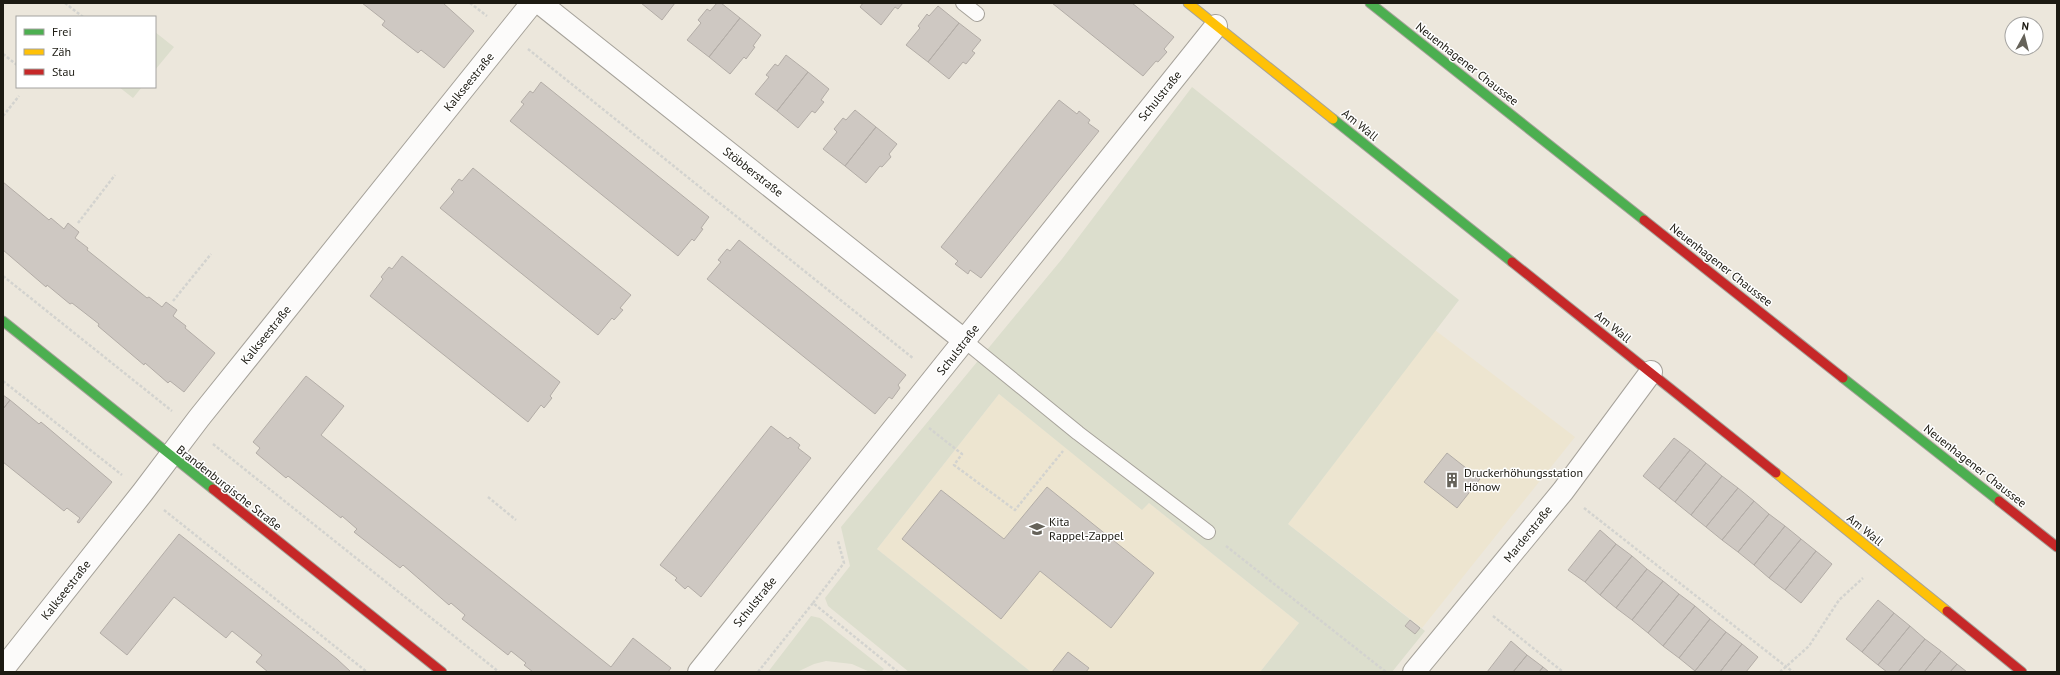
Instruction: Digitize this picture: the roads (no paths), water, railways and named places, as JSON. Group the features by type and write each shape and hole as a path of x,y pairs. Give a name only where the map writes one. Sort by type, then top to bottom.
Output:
{"street":[{"name":"Kalkseestraße","path":"3,669 143,492 192,427 532,3"},
{"name":"Stöbberstraße","path":"540,3 965,341"},
{"name":"Am Wall","path":"1188,3 1651,372 2022,672"},
{"name":"Neuenhagener Chaussee","path":"1370,3 2057,547"},
{"name":"Schulstraße","path":"698,672 937,377 1216,26"},
{"name":"Brandenburgische Straße","path":"3,321 170,457 442,672"},
{"name":"Marderstraße","path":"1414,672 1563,491 1651,372"}],"lane":[{"path":"963,3 977,14"},
{"path":"965,341 1078,433 1208,532"}],"place":[{"name":"Druckerhöhungsstation Hönow","path":"1452,480"},
{"name":"Kita Rappel-Zappel","path":"1037,529"}]}
